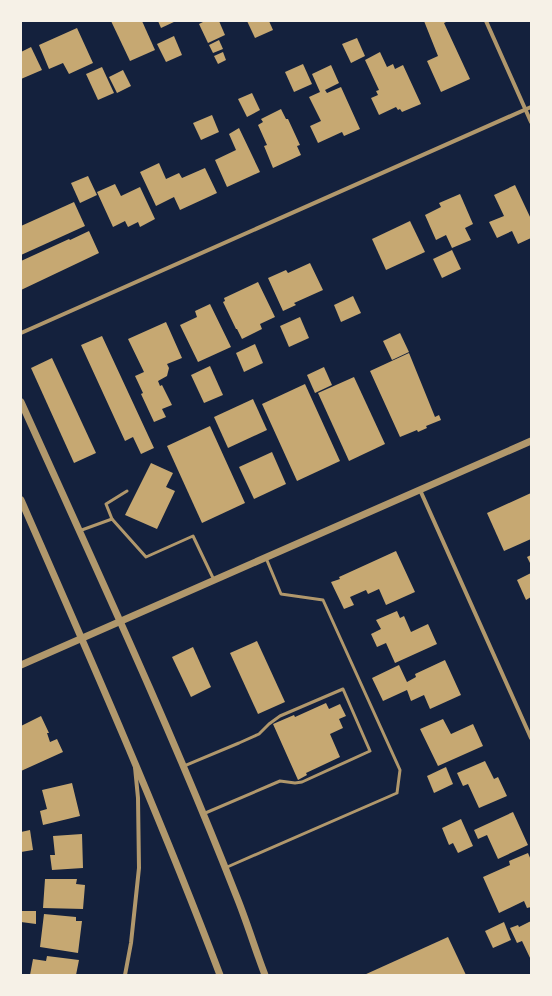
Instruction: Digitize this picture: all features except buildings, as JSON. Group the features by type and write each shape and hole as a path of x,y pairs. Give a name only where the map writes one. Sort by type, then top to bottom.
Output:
{"street":[{"path":"486,21 531,122"},
{"path":"21,333 531,107"},
{"path":"21,402 183,766 237,896 265,975"},
{"path":"21,665 531,441"},
{"path":"420,490 531,738"},
{"path":"21,500 82,638 184,879 220,975"},
{"path":"125,975 131,943 139,868 138,798 134,763"}],"lane":[{"path":"127,491 106,504 112,519 146,556 193,536 214,580"},
{"path":"79,531 112,519"},
{"path":"225,868 397,793 400,770 323,600 282,594 266,557"},
{"path":"183,766 260,734 269,724 280,716 343,689 370,751 302,782 295,783 280,781 203,814"}]}
